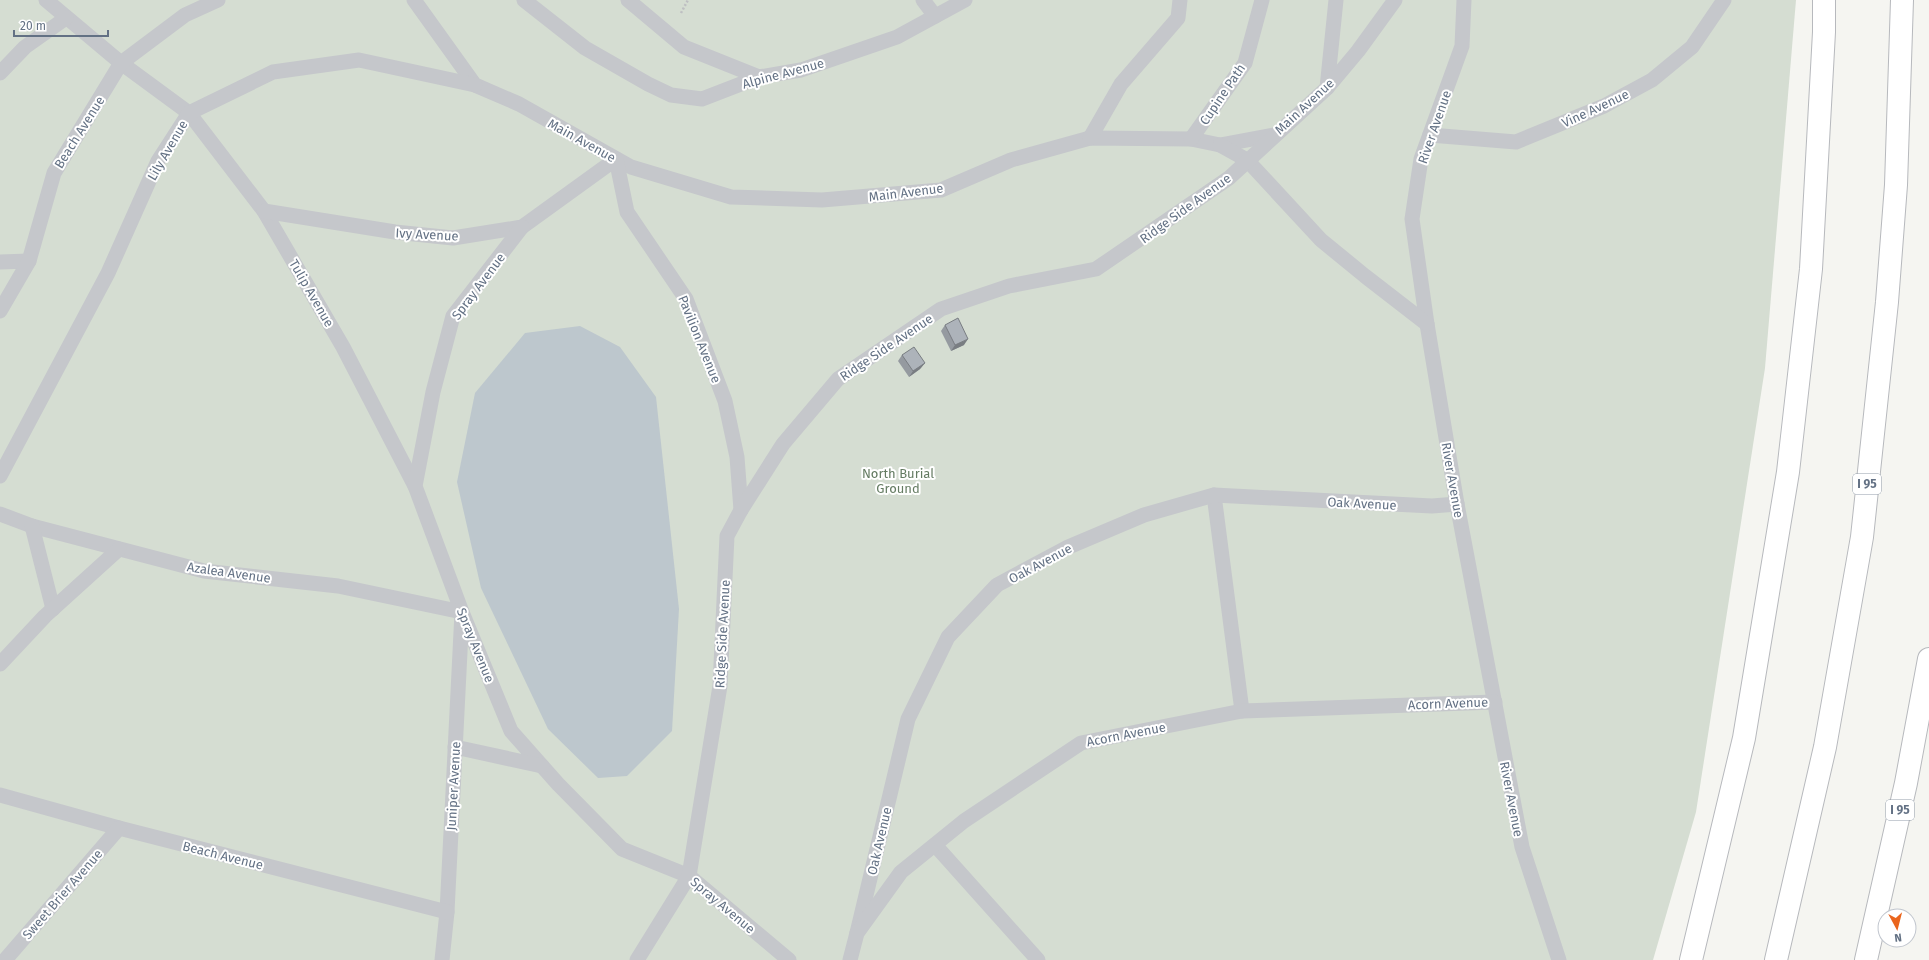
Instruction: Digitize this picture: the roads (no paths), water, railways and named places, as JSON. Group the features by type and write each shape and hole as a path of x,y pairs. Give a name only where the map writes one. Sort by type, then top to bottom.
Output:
{"highway":[{"path":"1691,960 1744,738 1770,592 1788,472 1811,269 1823,56 1824,0"},
{"name":"I 95","path":"1776,960 1825,747 1862,537 1887,302 1896,185 1902,0"},
{"name":"I 95","path":"1866,960 1903,798 1929,659"}],"lane":[{"name":"Tulip Avenue","path":"46,0 122,63 189,113 264,211 343,347 415,486"},
{"name":"Beach Avenue","path":"0,311 29,261 54,173 122,63 185,16 218,0"},
{"path":"414,0 475,85"},
{"name":"Alpine Avenue","path":"524,0 585,48 648,84 671,95 702,99 759,77 801,70 897,37 964,0"},
{"path":"628,0 684,47 759,77"},
{"path":"923,0 934,16"},
{"path":"1090,138 1121,84 1178,18 1180,0"},
{"name":"Cupine Path","path":"1191,139 1245,63 1262,0"},
{"path":"1326,88 1336,0"},
{"name":"Main Avenue","path":"475,85 520,104 631,167 731,197 822,200 941,190 1011,160 1090,138 1191,139 1220,145 1275,135 1326,88 1358,51 1395,0"},
{"name":"River Avenue","path":"1464,0 1462,46 1421,159 1412,219 1427,324 1457,504 1522,846 1559,960"},
{"name":"Vine Avenue","path":"1430,135 1516,142 1604,106 1652,80 1692,47 1724,0"},
{"path":"0,73 25,47 66,18"},
{"name":"Lily Avenue","path":"0,476 108,273 158,161 189,113 273,72 359,60 475,85"},
{"name":"Ridge Side Avenue","path":"636,960 689,876 720,686 727,536 741,510 783,444 838,379 941,310 1009,286 1096,270 1229,178 1275,135"},
{"path":"1220,145 1247,160 1321,240 1364,276 1427,324"},
{"name":"Ivy Avenue","path":"264,211 395,232 453,238 522,227 616,159"},
{"name":"Pavilion Avenue","path":"616,159 627,212 686,299 725,401 738,456 741,510"},
{"name":"Spray Avenue","path":"522,227 453,316 433,392 415,486 462,612 511,730 542,766 622,849 689,876 789,960"},
{"path":"0,262 29,261"},
{"path":"1214,495 1242,711"},
{"name":"Oak Avenue","path":"857,933 908,718 948,637 997,586 1066,548 1144,515 1214,495 1432,506 1457,504"},
{"name":"Azalea Avenue","path":"0,514 32,526 204,571 338,586 462,612"},
{"path":"32,526 53,609"},
{"path":"3,657 119,549"},
{"name":"Juniper Avenue","path":"442,960 447,912 462,612"},
{"name":"Acorn Avenue","path":"850,960 857,933 901,872 964,821 1081,743 1242,711 1495,702"},
{"path":"455,747 542,766"},
{"name":"Beach Avenue","path":"0,794 120,828 447,912"},
{"name":"Sweet Brier Avenue","path":"8,958 120,828"},
{"path":"935,845 1038,960"}],"park label":[{"name":"North Burial Ground","path":"898,480"}]}
